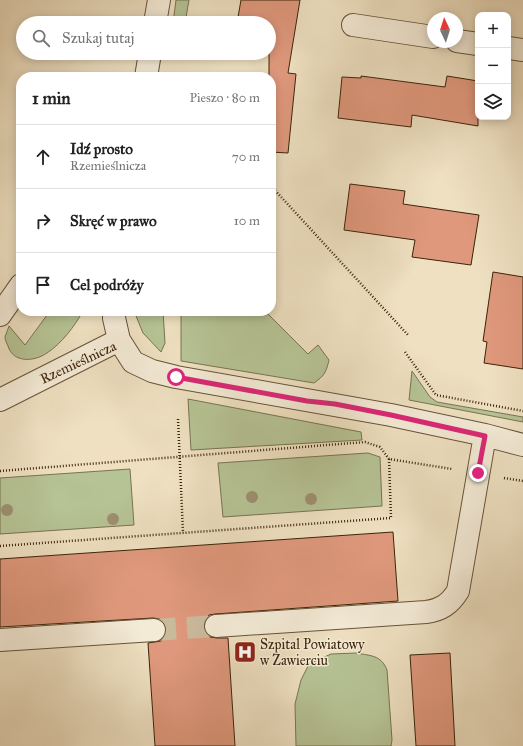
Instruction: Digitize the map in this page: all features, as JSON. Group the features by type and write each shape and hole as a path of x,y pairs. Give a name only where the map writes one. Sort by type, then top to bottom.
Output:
{"street":[{"path":"156,16 159,0"},
{"path":"353,25 427,36"},
{"path":"463,41 475,43"},
{"path":"511,48 523,50"},
{"path":"147,72 149,60"},
{"path":"0,315 16,292"},
{"path":"114,316 119,340"},
{"name":"Rzemieślnicza","path":"1,393 119,340 133,362 152,371 176,377 391,415 523,445"},
{"path":"216,626 426,612 445,606 453,600 458,591 485,436"},
{"path":"0,640 154,630"}],"path":[{"path":"276,191 408,335"},
{"path":"405,352 436,395 523,411"},
{"path":"178,419 183,533"},
{"path":"0,471 365,442 380,447 389,459 390,518 0,546"},
{"path":"389,459 523,481"}],"green space":[{"path":"176,0 189,0 186,16 174,16"},
{"path":"46,316 80,316 58,344 42,356 30,359 19,358 14,356 11,352 5,338 9,326 25,345"},
{"path":"136,316 163,316 165,343 161,352 143,333"},
{"path":"181,316 270,316 308,354 318,345 329,360 326,371 314,383 181,361"},
{"path":"412,371 430,397 437,402 523,417 523,422 409,400"},
{"path":"188,399 361,432 362,440 191,450"},
{"path":"368,453 380,457 382,506 223,517 218,463"},
{"path":"130,469 134,525 0,534 0,478"},
{"path":"357,653 379,659 385,665 387,670 392,740 391,746 296,746 295,704 301,680 309,664 331,654"}],"building":[{"path":"241,0 300,0 288,73 296,74 288,153 276,152 276,72 269,72 269,60 276,60 276,16 238,16"},
{"path":"361,76 445,87 447,76 475,81 475,120 478,120 478,126 412,115 411,127 338,118 342,77 361,78"},
{"path":"350,184 405,191 403,204 479,215 471,265 412,257 415,240 344,230"},
{"path":"493,272 523,277 523,369 484,363 487,342 483,341"},
{"path":"393,532 398,601 215,614 209,615 205,620 205,633 210,637 228,638 235,746 155,746 148,643 161,641 165,636 165,623 160,619 153,618 0,627 0,559"},
{"path":"450,653 455,746 416,746 410,655"}],"tunnel":[{"path":"154,630 216,626"}],"place":[{"name":"Szpital Powiatowy w Zawierciu","path":"245,652"}],"route":[{"path":"176,377 307,401 335,404 485,436 478,473"}]}
